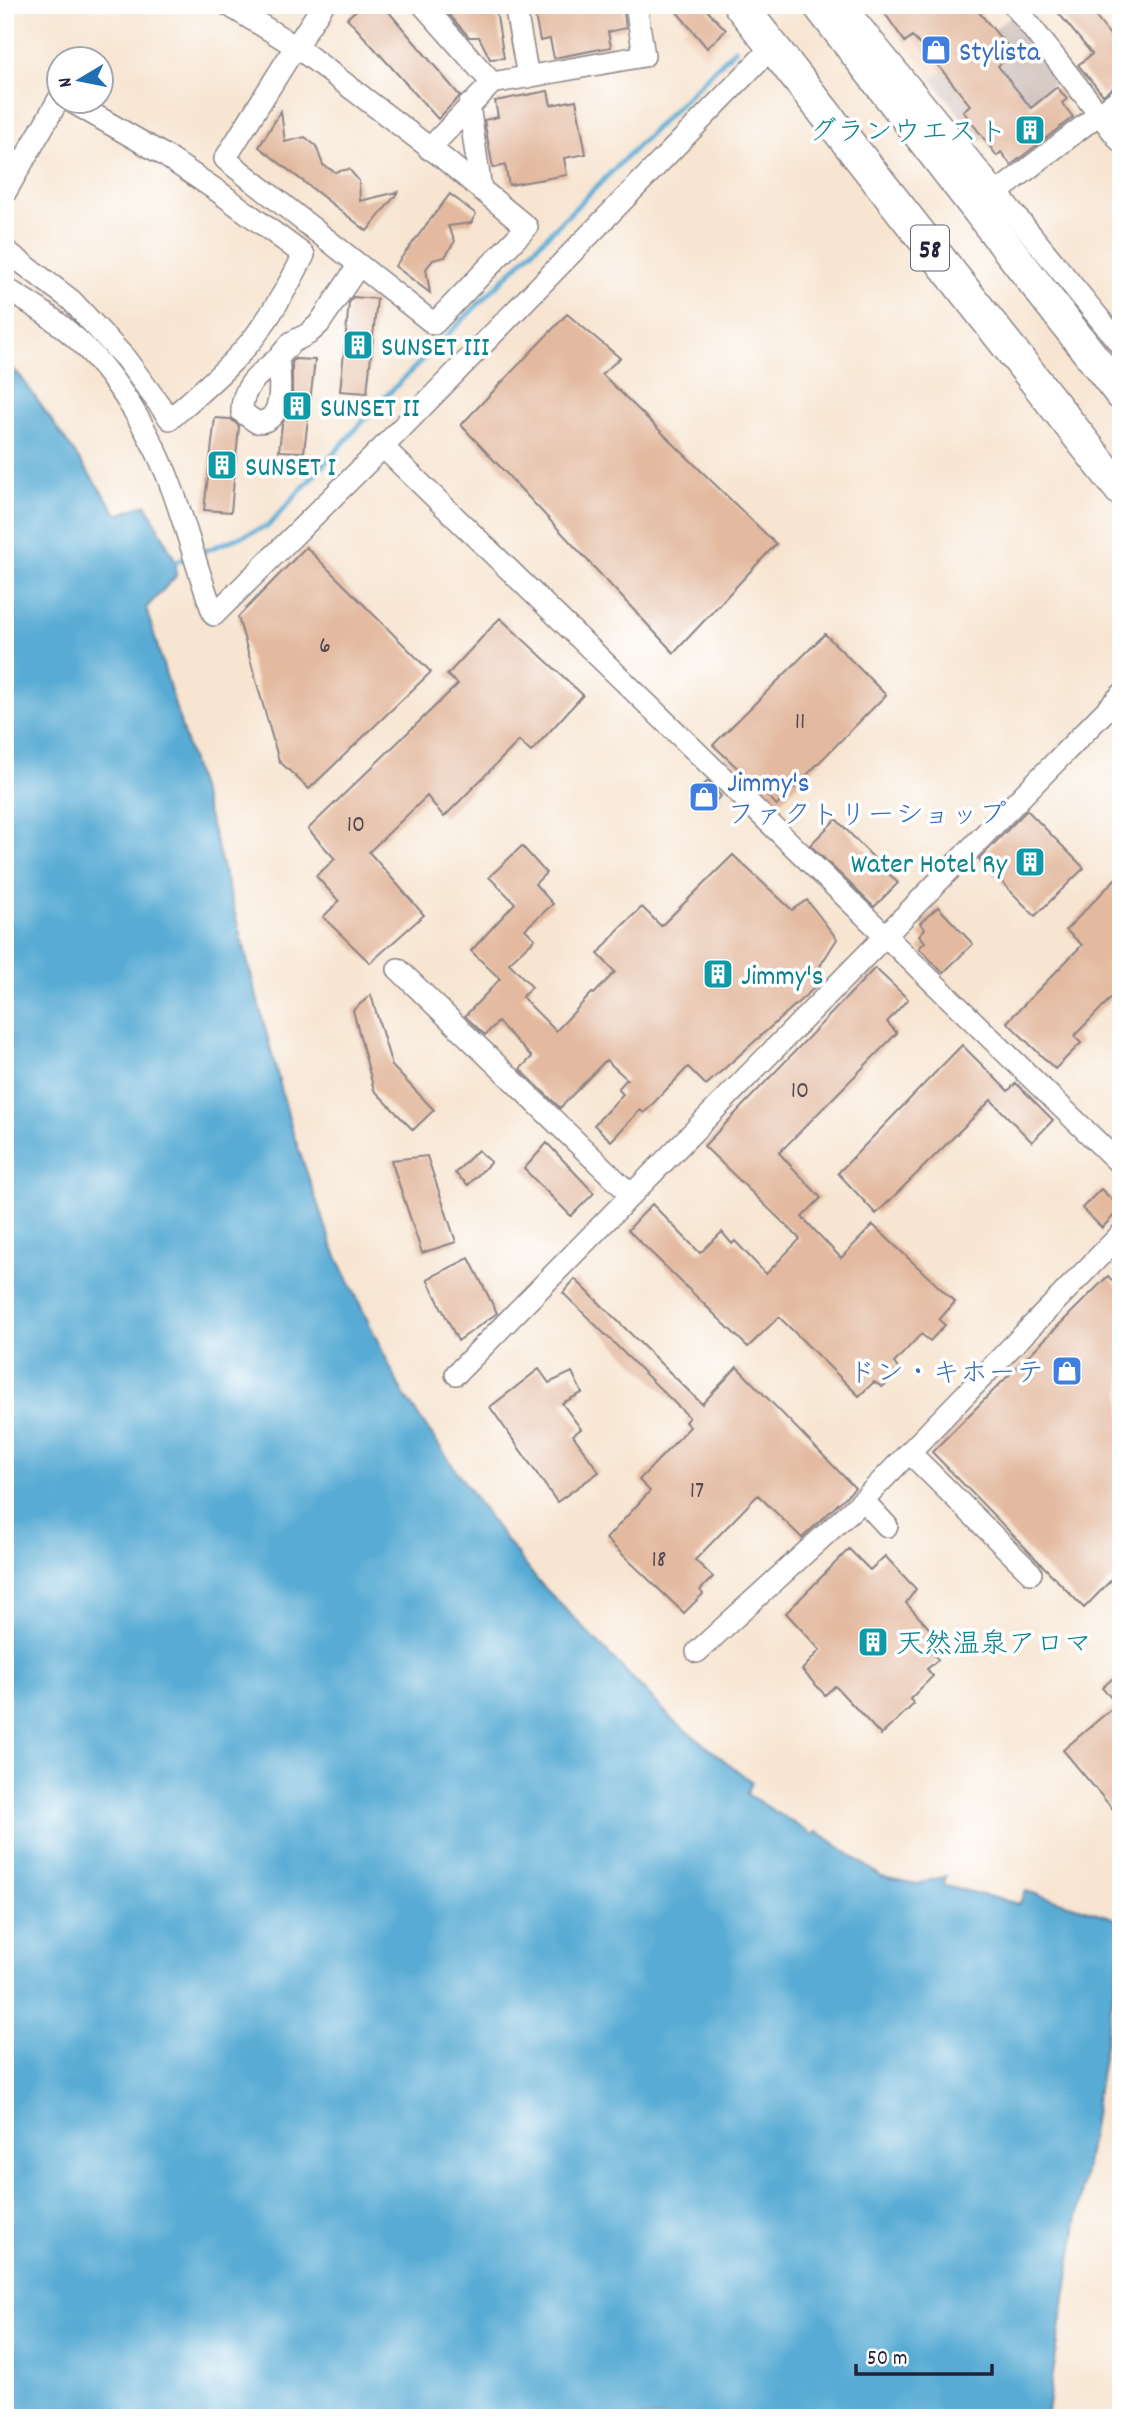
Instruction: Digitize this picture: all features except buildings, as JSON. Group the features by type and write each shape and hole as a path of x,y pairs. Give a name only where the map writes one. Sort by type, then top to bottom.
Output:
{"highway":[{"name":"58","path":"740,5 1121,490"},
{"name":"58","path":"819,5 1121,394"}],"street":[{"path":"228,5 296,47 527,227 434,324 231,163"},
{"path":"219,192 231,163 296,47 323,5"},
{"path":"423,5 492,83"},
{"path":"514,5 528,77"},
{"path":"429,149 492,83 644,56 636,5"},
{"path":"844,5 1121,345"},
{"path":"1014,5 1121,142"},
{"path":"5,288 35,306 73,335 106,373 142,424 174,492 214,615 383,447 772,47"},
{"path":"998,192 1121,97"},
{"path":"469,105 481,190"},
{"path":"5,192 49,116"},
{"path":"5,250 71,300 125,358 170,419 221,373 255,337 284,295 304,255 164,155 96,116"},
{"path":"278,358 292,342 308,334 319,324 359,265"},
{"path":"383,447 1121,1165"},
{"path":"456,1374 1121,695"},
{"path":"398,969 631,1195"},
{"path":"696,1652 863,1500 1121,1234"},
{"path":"910,1453 1031,1573"},
{"path":"863,1500 887,1526"}],"path":[{"path":"1108,5 1121,21"}],"shaded area":[{"path":"711,5 730,30 705,57 682,30"},
{"path":"877,5 956,5 932,25 958,58 932,79"},
{"path":"1013,14 1062,77 981,142 932,79"}],"water":[{"path":"5,362 21,377 118,515 146,504 176,562 176,576 146,608 216,842 292,1130 333,1248 402,1392 489,1518 537,1580 673,1720 752,1782 747,1794 813,1835 817,1831 882,1877 917,1884 946,1876 943,1885 1019,1904 1026,1891 1121,1920 1121,1944 1046,2418 5,2418"}],"waterway":[{"path":"199,553 268,526 385,397 735,49"},
{"path":"176,562 190,557"}],"place":[{"name":"Stylista","path":"936,50"},
{"name":"グランウエスト","path":"1030,130"},
{"name":"SUNSET III","path":"358,345"},
{"name":"SUNSET II","path":"297,406"},
{"name":"SUNSET I","path":"222,465"},
{"name":"Jimmy's ファクトリーショップ","path":"704,797"},
{"name":"Water Hotel Ry","path":"1030,862"},
{"name":"Jimmy's","path":"718,974"},
{"name":"ドン・キホーテ","path":"1067,1371"},
{"name":"天然温泉アロマ","path":"873,1642"}]}
